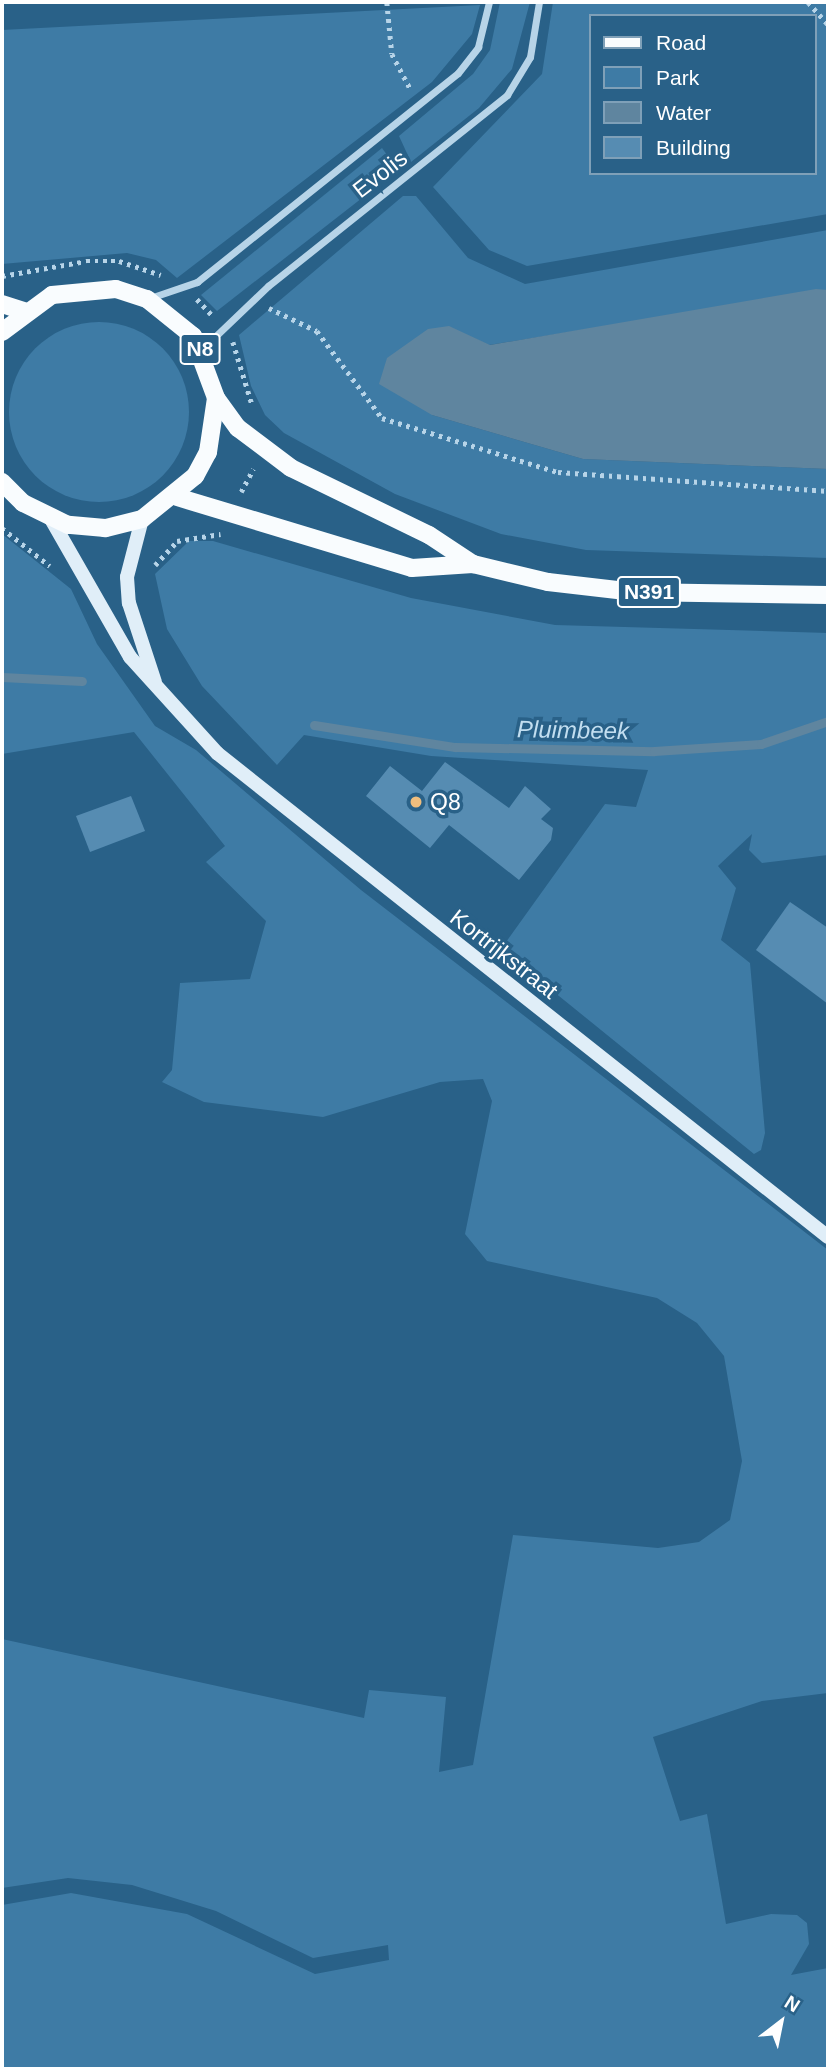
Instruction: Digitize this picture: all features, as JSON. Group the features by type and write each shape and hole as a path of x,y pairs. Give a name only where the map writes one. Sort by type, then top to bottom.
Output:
{"main road":[{"name":"N8","path":"2,332 24,311 84,288 147,299 173,315 201,350 216,398 208,452 177,497 142,519 86,528 51,519 2,482"},
{"path":"2,304 24,311"},
{"name":"N391","path":"216,398 263,449 473,564 548,582 634,592 828,595"},
{"name":"N391","path":"177,497 412,568 473,564"},
{"name":"Kortrijkstraat","path":"51,519 160,696 287,812 828,1237"},
{"name":"Kortrijkstraat","path":"142,519 127,577 138,636 160,696"}],"street":[{"name":"Evolis","path":"147,299 187,289 420,103 478,47 489,2"},
{"name":"Evolis","path":"201,350 222,326 252,300 507,95 530,57 539,2"}],"path":[{"path":"387,2 392,54 420,103"},
{"path":"808,2 828,24"},
{"path":"2,276 120,261 187,289 222,326 267,432 263,449 219,537 177,541 149,573 127,577"},
{"path":"252,300 317,331 382,418 558,472 828,491"},
{"path":"2,528 58,573 87,581"}],"green space":[{"path":"500,2 530,2 512,69 479,108 411,162 399,136 473,74 490,50"},
{"path":"553,2 828,2 828,214 527,266 489,250 433,187 542,74"},
{"path":"480,5 472,34 432,82 177,278 156,260 127,253 2,264 2,30"},
{"path":"382,148 398,170 217,311 201,295"},
{"path":"403,196 416,196 468,258 525,284 828,230 828,290 489,345 449,327 432,415 583,459 828,469 828,558 586,550 501,534 395,494 284,433 265,415 251,386 239,335"},
{"path":"99,322 133,329 163,348 182,378 189,412 182,446 163,476 133,495 99,502 65,495 35,476 16,446 9,412 16,378 35,348 65,329"},
{"path":"2,534 71,589 97,644 155,726 196,750 361,890 828,1250 828,1693 762,1701 653,1737 680,1821 707,1814 726,1924 771,1914 797,1915 807,1923 809,1944 791,1975 828,1968 828,2069 2,2069 2,1905 71,1893 187,1914 315,1974 389,1960 388,1945 313,1958 216,1911 132,1885 68,1878 2,1888 2,1639 364,1718 369,1690 446,1697 439,1772 473,1765 513,1535 658,1548 699,1542 730,1520 742,1461 724,1356 697,1323 657,1298 487,1261 465,1234 492,1101 483,1079 440,1082 323,1117 204,1102 162,1082 172,1070 180,983 250,979 266,921 206,862 225,846 134,732 2,754"},
{"path":"189,541 213,541 411,598 555,625 828,633 828,855 762,863 749,850 752,834 718,866 736,888 721,940 750,963 765,1133 761,1150 754,1154 501,949 605,804 636,807 648,770 431,756 304,735 277,765 202,686 167,629 155,574"}],"water":[{"path":"816,289 828,290 828,469 583,459 432,415 379,384 387,358 428,329 449,326 490,345"}],"building":[{"path":"445,762 509,808 525,786 551,809 541,819 553,828 551,840 519,880 449,825 430,848 366,796 390,766 422,791"},
{"path":"131,796 145,831 90,852 76,816"},
{"path":"790,902 828,928 828,1004 756,950"}],"waterway":[{"name":"Pluimbeek","path":"2,677 82,681"},
{"name":"Pluimbeek","path":"314,725 455,747 654,751 761,744 828,721"}],"place":[{"name":"Q8","path":"416,802"}]}
